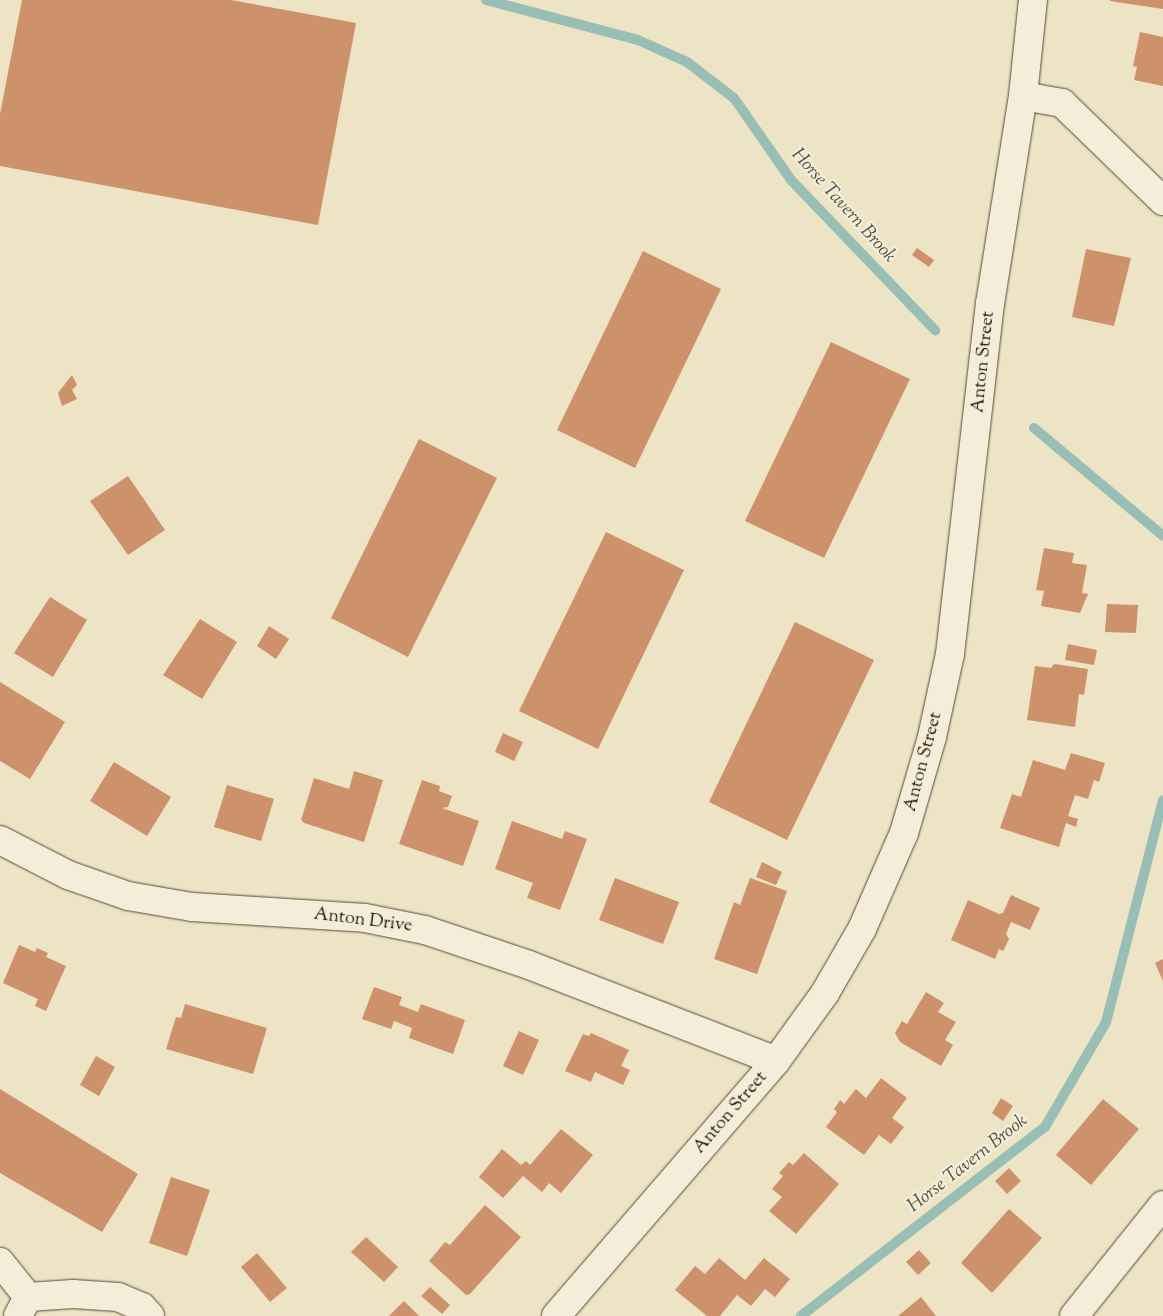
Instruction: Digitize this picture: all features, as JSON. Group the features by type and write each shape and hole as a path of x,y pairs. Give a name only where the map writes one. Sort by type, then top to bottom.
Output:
{"street":[{"name":"Anton Street","path":"556,1316 776,1061 825,993 862,929 904,832 932,737 950,654 982,389 990,304 1023,96 1033,0"},
{"path":"1023,96 1062,103 1163,201"},
{"name":"Anton Drive","path":"0,840 68,875 128,896 192,907 366,918 418,928 529,965 776,1061"},
{"path":"1074,1316 1163,1205"},
{"path":"0,1262 23,1307 73,1294 118,1297 137,1305 150,1316"}],"building":[{"path":"22,0 231,0 356,23 318,225 0,166 0,114"},
{"path":"1163,0 1163,9 1110,1"},
{"path":"1140,32 1163,37 1163,86 1134,80 1137,67 1133,66"},
{"path":"917,248 934,260 929,267 912,255"},
{"path":"1086,249 1131,258 1114,326 1072,317"},
{"path":"643,251 721,289 635,468 557,430"},
{"path":"831,342 910,379 824,558 745,521"},
{"path":"72,375 77,385 72,390 77,399 62,406 58,393"},
{"path":"419,439 497,478 408,657 331,618"},
{"path":"128,476 165,530 128,555 90,501"},
{"path":"606,532 684,570 598,749 519,711"},
{"path":"1044,548 1074,553 1072,563 1087,565 1082,593 1088,594 1080,613 1041,606 1044,591 1036,590"},
{"path":"50,597 87,620 53,677 14,653"},
{"path":"1107,604 1138,605 1136,633 1105,632"},
{"path":"200,619 237,642 202,699 163,675"},
{"path":"795,622 874,660 787,840 709,802"},
{"path":"269,626 289,639 276,659 257,646"},
{"path":"1068,644 1097,650 1094,665 1065,660"},
{"path":"1054,664 1088,669 1084,695 1079,694 1075,727 1027,720 1035,666 1051,668"},
{"path":"0,682 65,722 30,779 0,761"},
{"path":"503,733 523,742 514,761 495,752"},
{"path":"1071,753 1105,763 1099,782 1094,780 1088,799 1075,795 1068,816 1078,819 1076,827 1066,823 1059,847 1000,828 1012,794 1021,797 1033,760 1065,770"},
{"path":"114,762 171,797 147,836 90,801"},
{"path":"354,771 383,780 364,842 304,823 301,820 314,778 349,789"},
{"path":"422,780 440,786 439,791 452,796 448,807 442,808 479,821 463,866 399,844"},
{"path":"227,785 274,799 261,841 214,827"},
{"path":"512,821 562,839 565,831 587,839 560,910 527,898 533,883 495,869"},
{"path":"762,862 782,872 776,885 756,877"},
{"path":"615,878 679,902 663,944 599,920"},
{"path":"750,878 787,891 757,974 714,959 734,902 740,905"},
{"path":"1011,895 1040,908 1030,930 1011,922 1006,934 1009,939 1003,951 999,949 995,959 951,940 968,900 999,914 1003,913"},
{"path":"19,945 35,952 37,948 48,953 46,957 66,966 46,1011 35,1006 38,999 3,983"},
{"path":"1163,959 1163,981 1155,963"},
{"path":"374,987 402,997 399,1005 418,1012 421,1004 465,1020 453,1054 409,1038 412,1028 394,1021 391,1029 362,1019"},
{"path":"926,992 944,1003 938,1012 956,1022 945,1040 953,1045 941,1066 900,1042 895,1033 902,1021 907,1024"},
{"path":"185,1004 267,1028 253,1074 166,1049 176,1017 181,1018"},
{"path":"519,1031 539,1040 523,1075 503,1066"},
{"path":"591,1033 629,1050 621,1066 630,1070 623,1085 595,1072 591,1082 565,1071 583,1034 589,1036"},
{"path":"96,1056 115,1067 99,1096 80,1085"},
{"path":"881,1078 907,1098 892,1118 904,1127 891,1144 879,1135 864,1155 826,1127 837,1112 834,1109 840,1100 844,1104 856,1089 866,1098"},
{"path":"0,1089 138,1174 102,1232 0,1173"},
{"path":"1001,1098 1013,1106 1003,1121 992,1113"},
{"path":"1103,1099 1139,1129 1091,1185 1056,1155"},
{"path":"561,1129 593,1155 561,1193 549,1183 542,1192 523,1176 503,1198 479,1177 502,1149 521,1165 526,1161 530,1165"},
{"path":"804,1153 839,1184 796,1234 769,1211 782,1197 772,1189 783,1176 779,1173 789,1162 793,1165"},
{"path":"1009,1168 1021,1181 1007,1194 995,1181"},
{"path":"171,1177 210,1190 187,1256 149,1243"},
{"path":"485,1205 521,1237 470,1294 466,1295 429,1261 445,1242 450,1245"},
{"path":"1009,1209 1042,1238 992,1293 961,1263"},
{"path":"366,1237 398,1267 384,1282 351,1252"},
{"path":"919,1250 931,1263 918,1275 906,1262"},
{"path":"257,1253 287,1288 270,1302 241,1267"},
{"path":"719,1258 745,1280 764,1258 790,1279 775,1297 765,1289 751,1306 737,1295 720,1316 707,1316 675,1290 695,1266 705,1274"},
{"path":"430,1287 450,1305 442,1314 421,1296"},
{"path":"921,1297 936,1316 898,1316"},
{"path":"404,1301 419,1316 389,1316"}],"waterway":[{"name":"Horse Tavern Brook","path":"486,0 638,40 687,62 734,98 792,181 935,330"},
{"name":"Horse Tavern Brook","path":"1034,428 1163,536"},
{"name":"Horse Tavern Brook","path":"801,1316 1045,1127 1106,1022 1163,800"}]}
